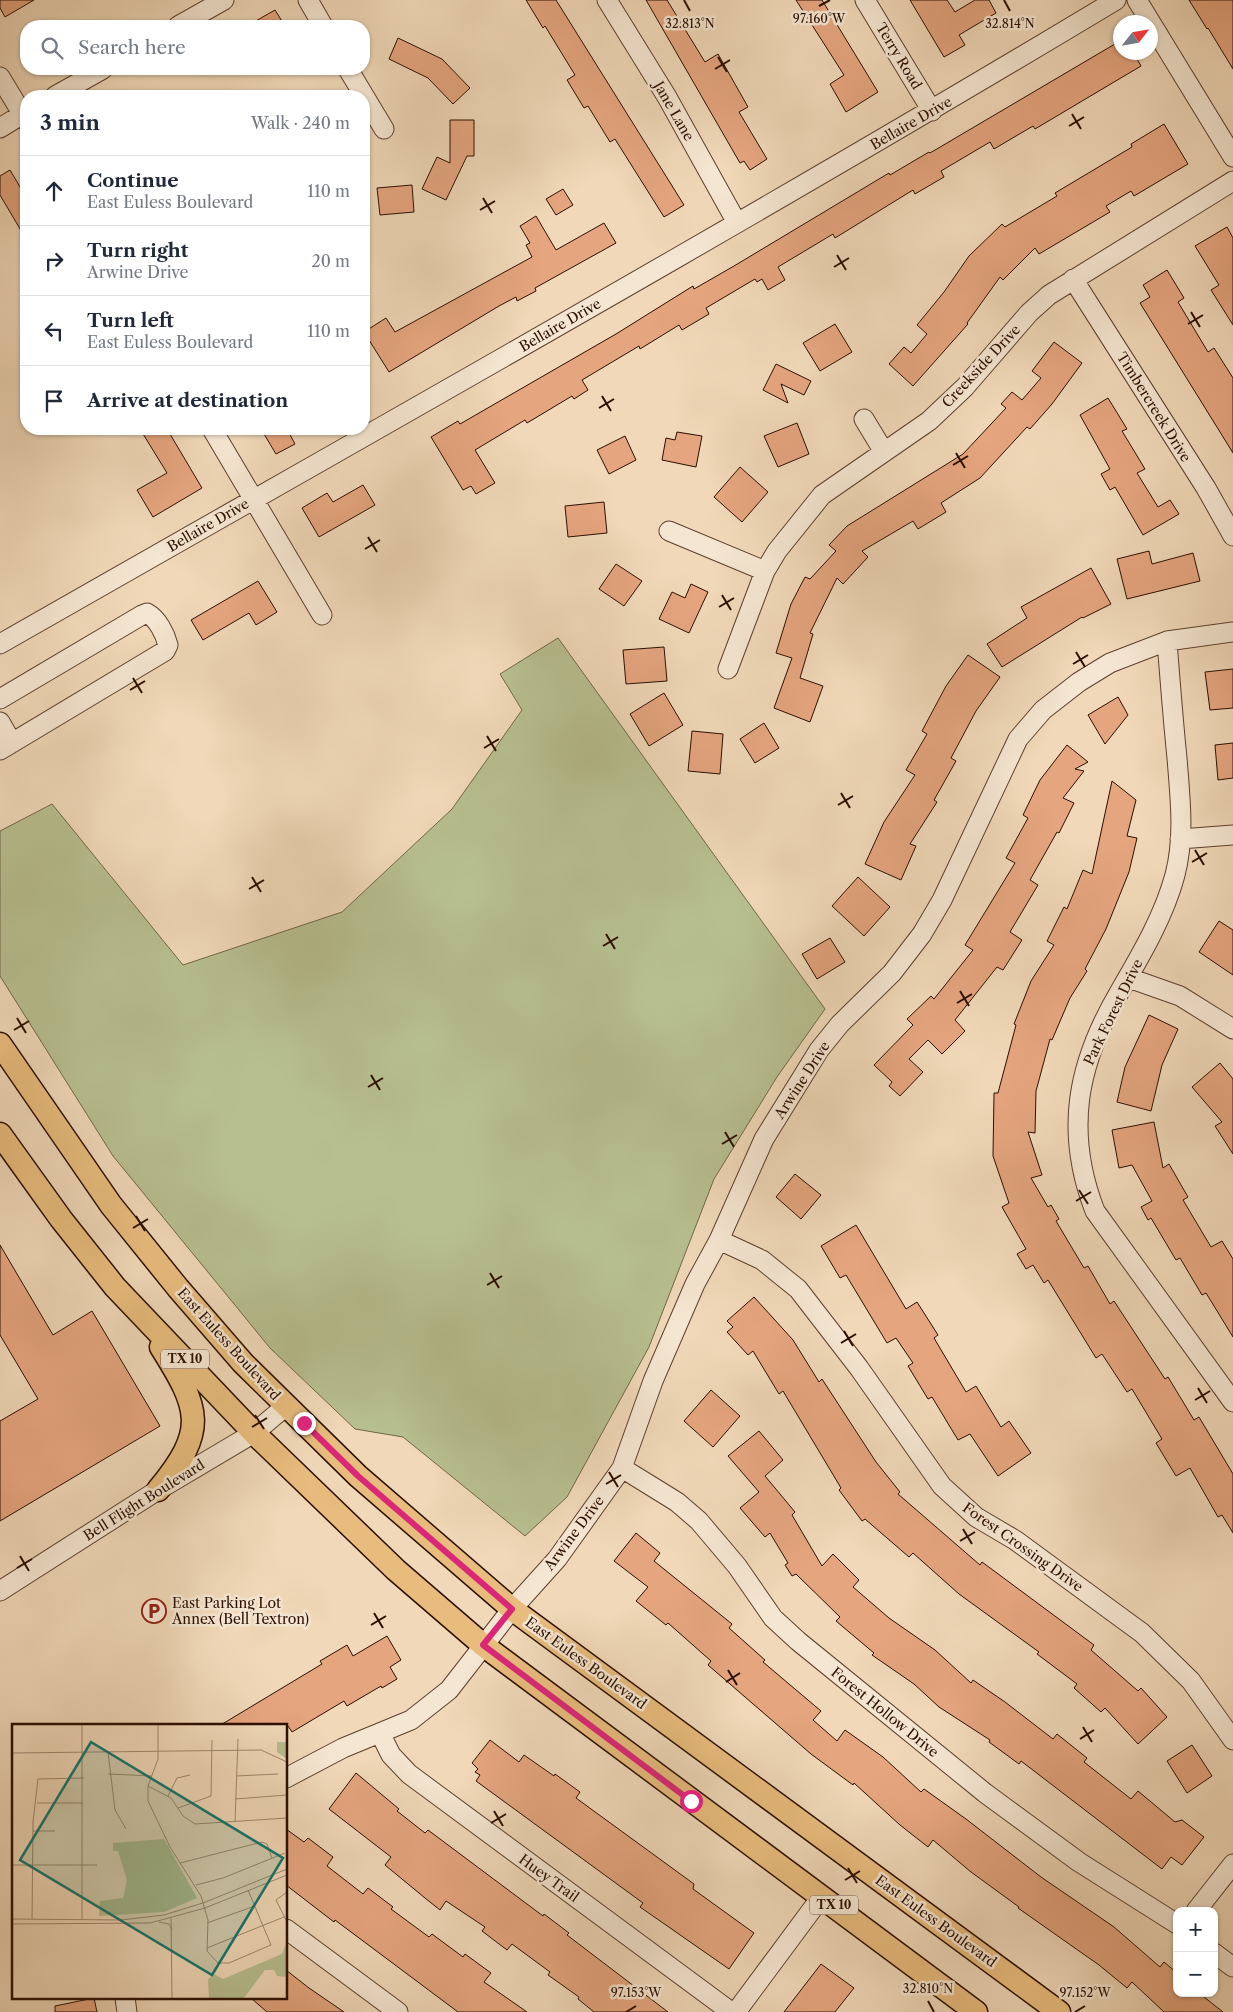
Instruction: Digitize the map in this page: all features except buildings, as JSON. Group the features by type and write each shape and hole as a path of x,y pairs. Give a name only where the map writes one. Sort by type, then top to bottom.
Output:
{"main road":[{"name":"East Euless Boulevard","path":"0,1044 111,1205 243,1363 358,1476 512,1609 1059,2012"},
{"name":"TX 10","path":"0,1134 61,1219 115,1287 254,1433 396,1570 483,1645 976,2012"},
{"path":"115,1287 157,1342 186,1387 193,1410 191,1440 174,1470 158,1490"}],"street":[{"path":"189,20 224,0"},
{"path":"308,0 320,20"},
{"name":"Jane Lane","path":"607,0 666,97 738,223"},
{"name":"Terry Road","path":"865,0 932,111"},
{"name":"Bellaire Drive","path":"370,433 932,111 1116,0"},
{"path":"1137,0 1233,157"},
{"path":"66,90 92,75"},
{"path":"352,75 361,90"},
{"path":"0,77 20,108"},
{"path":"370,106 384,129"},
{"path":"0,128 20,118"},
{"name":"Creekside Drive","path":"728,669 765,571 777,551 822,495 929,421 965,387 1029,314 1049,295 1233,181"},
{"name":"Timbercreek Drive","path":"1073,279 1206,488 1233,536"},
{"path":"864,419 884,452"},
{"path":"216,435 322,615"},
{"name":"Bellaire Drive","path":"0,644 366,435"},
{"path":"668,531 765,571"},
{"path":"0,699 147,613 152,616 165,636 168,645 165,651 6,746 0,722"},
{"name":"Arwine Drive","path":"288,1777 343,1748 411,1720 449,1690 512,1609 557,1559 622,1468 653,1381 696,1284 720,1240 764,1139 819,1050 840,1024 892,973 922,934 942,900 1018,739 1043,710 1079,682 1110,663 1167,641 1233,632"},
{"name":"Park Forest Drive","path":"1167,641 1181,816 1175,874 1163,909 1090,1052 1080,1089 1078,1136 1084,1182 1095,1211 1233,1402"},
{"path":"1180,839 1233,835"},
{"path":"1129,978 1180,996 1233,1029"},
{"name":"Forest Crossing Drive","path":"720,1240 762,1260 798,1289 859,1368 942,1486 976,1517 1014,1540 1142,1634 1191,1681 1233,1740"},
{"name":"Bell Flight Boulevard","path":"0,1591 158,1490 254,1433 286,1406"},
{"name":"Forest Hollow Drive","path":"622,1468 677,1502 699,1522 736,1566 773,1618 798,1641 993,1798 1079,1862 1173,1921"},
{"name":"Huey Trail","path":"380,1733 391,1755 408,1774 730,2012"},
{"path":"1199,1907 1233,1864"},
{"path":"736,2012 822,1896"},
{"path":"288,1930 398,2012"},
{"path":"1218,1956 1233,1967"}],"green space":[{"path":"558,638 825,1009 777,1077 714,1179 649,1347 567,1497 525,1536 403,1437 355,1429 270,1348 113,1156 0,976 0,831 52,804 183,965 342,912 452,809 522,710 500,674"}],"place":[{"name":"East Parking Lot Annex (Bell Textron)","path":"154,1611"}],"route":[{"path":"304,1423 358,1476 512,1609 483,1645 691,1801"}]}
